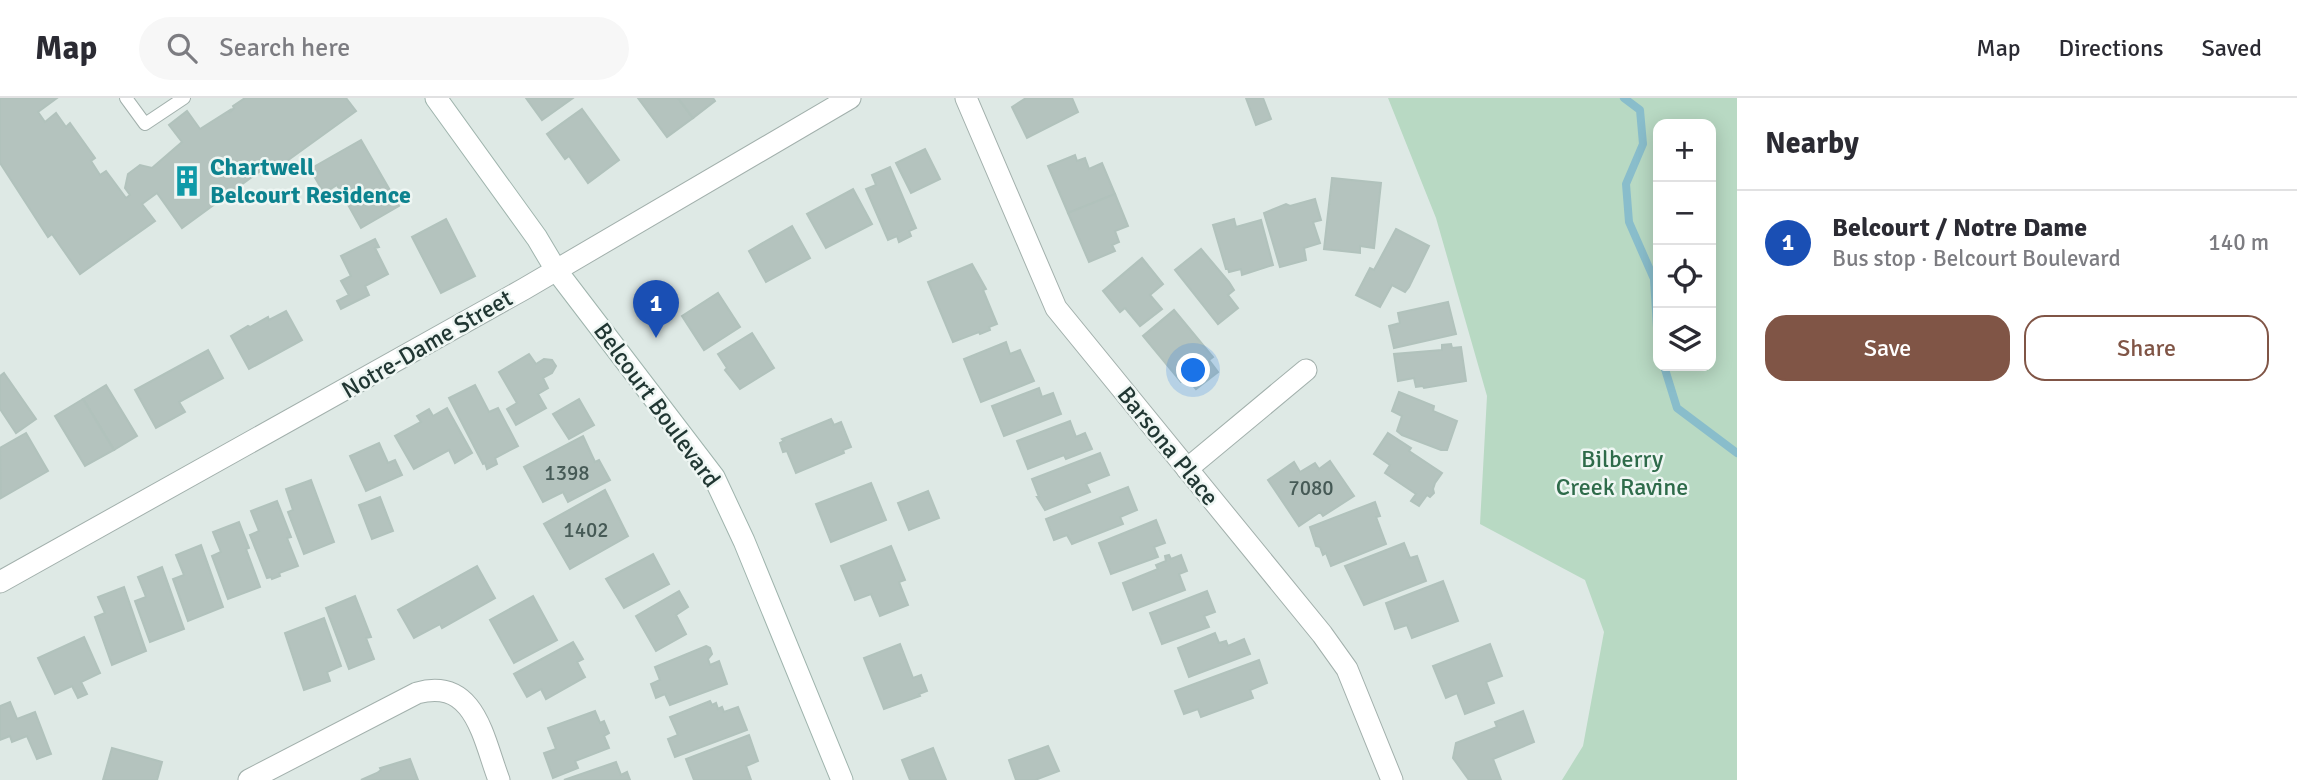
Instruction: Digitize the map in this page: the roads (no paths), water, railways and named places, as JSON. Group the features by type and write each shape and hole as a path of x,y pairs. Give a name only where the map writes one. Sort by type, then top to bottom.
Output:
{"street":[{"name":"Belcourt Boulevard","path":"436,98 537,238 556,270 714,477 744,541 842,780"},
{"name":"Notre-Dame Street","path":"0,582 306,413 850,98"},
{"name":"Barsona Place","path":"966,98 1056,308 1347,669 1392,780"},
{"path":"1187,469 1306,370"},
{"path":"249,780 417,693 433,689 449,691 465,701 474,716 499,780"}],"lane":[{"path":"126,98 145,124 184,98"}],"waterway":[{"path":"1624,98 1640,110 1643,144 1626,184 1629,222 1654,279 1656,308"},
{"path":"1666,371 1677,408 1737,453"}],"place":[{"name":"Chartwell Belcourt Residence","path":"187,181"},
{"name":"Belcourt / Notre Dame","path":"656,338"}],"park label":[{"name":"Bilberry Creek Ravine","path":"1622,473"}]}
